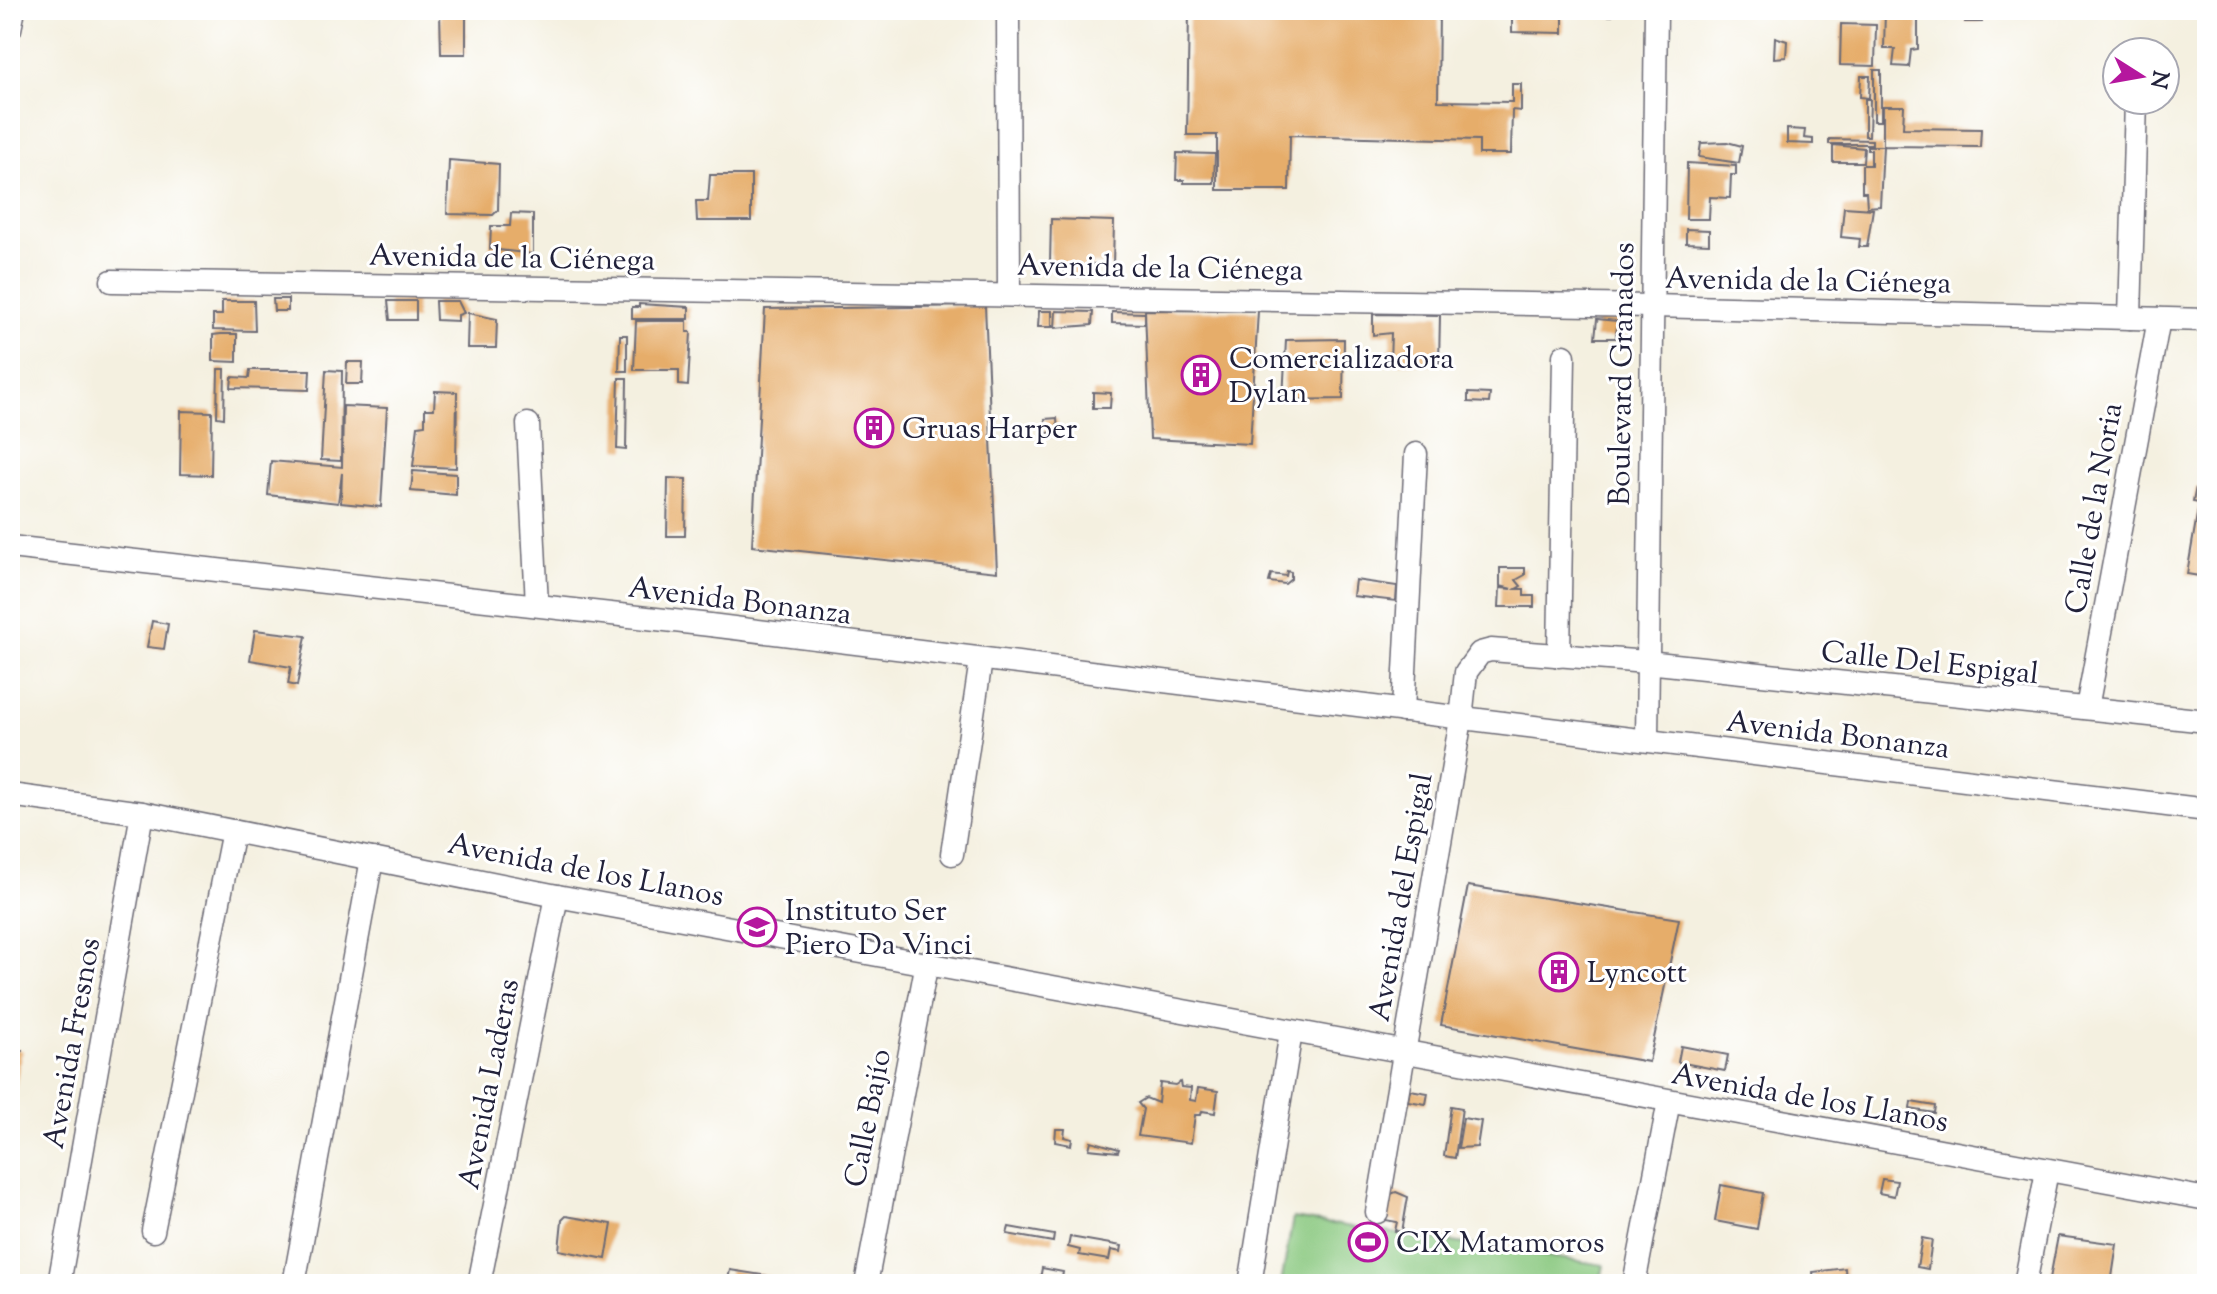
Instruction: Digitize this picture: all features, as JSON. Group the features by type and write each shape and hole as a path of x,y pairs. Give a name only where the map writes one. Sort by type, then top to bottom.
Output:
{"street":[{"path":"10,29 14,10"},
{"path":"1008,10 1009,295"},
{"name":"Boulevard Granados","path":"1647,740 1656,10"},
{"path":"2130,318 2136,116"},
{"name":"Avenida de la Ciénega","path":"112,281 1652,306 2207,320"},
{"name":"Calle de la Noria","path":"2087,708 2159,319"},
{"path":"1559,656 1564,356"},
{"path":"528,424 537,605"},
{"path":"1403,711 1416,454"},
{"name":"Avenida Bonanza","path":"10,547 537,605 2207,810"},
{"path":"1461,719 1466,672 1480,653 1491,650 1647,662"},
{"path":"952,854 981,660"},
{"name":"Calle Del Espigal","path":"1647,662 2207,721"},
{"name":"Avenida del Espigal","path":"1291,1032 1403,1053 1461,719"},
{"name":"Avenida de los Llanos","path":"10,795 142,813 557,896 927,962 1291,1032"},
{"name":"Avenida Fresnos","path":"59,1284 142,813"},
{"path":"153,1231 233,831"},
{"path":"294,1284 372,859"},
{"name":"Avenida Laderas","path":"479,1284 557,896"},
{"name":"Calle Bajío","path":"866,1284 927,962"},
{"path":"1250,1284 1291,1032"},
{"path":"1377,1212 1403,1053"},
{"name":"Avenida de los Llanos","path":"1403,1053 2207,1199"},
{"path":"1634,1284 1669,1101"},
{"path":"2025,1284 2047,1171"}],"green space":[{"name":"CIX Matamoros","path":"1293,1218 1604,1265 1600,1284 1281,1284"}],"building":[{"path":"1189,10 1439,10 1438,101 1512,102 1512,84 1521,84 1521,111 1512,110 1511,154 1479,154 1479,140 1290,135 1289,190 1217,190 1217,135 1187,135"},
{"path":"1512,10 1563,10 1563,33 1512,32"},
{"path":"1572,10 1612,10 1612,16 1572,14"},
{"path":"1885,10 1918,10 1918,49 1911,50 1909,67 1893,66 1895,49 1884,49"},
{"path":"1965,10 1983,10 1982,22 1965,22"},
{"path":"440,11 466,11 466,54 441,54"},
{"path":"1841,24 1876,25 1875,66 1840,65"},
{"path":"1775,37 1787,41 1786,57 1774,58"},
{"path":"1874,70 1881,70 1881,121 1874,121"},
{"path":"1861,76 1870,76 1869,98 1860,97"},
{"path":"1865,99 1870,99 1869,136 1865,136"},
{"path":"1883,106 1904,106 1903,128 1981,129 1980,147 1883,146"},
{"path":"1787,129 1805,130 1804,138 1813,139 1813,144 1787,143"},
{"path":"1829,139 1872,140 1872,144 1829,144"},
{"path":"1727,142 1742,146 1739,163 1699,157 1701,143"},
{"path":"1833,145 1864,148 1863,162 1833,162"},
{"path":"1867,146 1883,146 1880,206 1867,207 1866,192 1862,192 1862,165 1871,165 1871,150 1867,150"},
{"path":"1177,153 1215,154 1214,183 1176,180"},
{"path":"449,160 499,164 498,210 493,215 447,214"},
{"path":"1687,163 1736,166 1736,175 1731,175 1730,198 1710,197 1709,219 1686,219"},
{"path":"710,175 751,175 751,221 697,221 696,201 708,201"},
{"path":"1844,207 1873,209 1867,247 1859,247 1860,239 1841,237"},
{"path":"511,213 533,214 533,254 490,249 491,226 510,226"},
{"path":"1051,219 1114,221 1113,265 1092,264 1092,277 1064,276 1065,264 1050,263"},
{"path":"1686,229 1709,230 1709,244 1686,243"},
{"path":"273,299 288,299 288,311 274,311"},
{"path":"222,301 254,301 255,331 213,330 213,315 222,315"},
{"path":"388,301 416,301 416,320 390,320"},
{"path":"435,301 458,301 464,313 458,315 458,321 436,320"},
{"path":"639,304 689,307 689,319 632,319 632,307 639,307"},
{"name":"Gruas Harper","path":"985,306 997,572 752,546 765,309"},
{"name":"Comercializadora Dylan","path":"1145,310 1258,311 1250,444 1150,439"},
{"path":"1039,311 1052,311 1052,327 1038,327"},
{"path":"1056,311 1093,312 1092,325 1055,328"},
{"path":"1112,312 1145,313 1145,324 1112,323"},
{"path":"468,313 497,319 496,348 467,348"},
{"path":"1373,314 1440,315 1439,364 1390,363 1391,333 1373,335"},
{"path":"1597,319 1617,321 1616,338 1595,338"},
{"path":"636,321 687,321 687,332 691,332 688,386 679,385 679,370 634,370"},
{"path":"237,334 237,362 213,361 213,335"},
{"path":"620,335 627,335 627,371 619,371"},
{"path":"1344,339 1343,399 1283,400 1286,340"},
{"path":"347,362 363,362 362,384 346,384"},
{"path":"218,369 225,369 224,418 217,417"},
{"path":"250,370 310,370 309,390 231,388 232,377 249,378"},
{"path":"326,370 342,371 341,461 321,460"},
{"path":"619,378 627,378 626,450 617,449"},
{"path":"435,391 457,392 456,468 413,466 418,426 425,425 425,409 434,409"},
{"path":"1093,392 1111,393 1110,408 1093,408"},
{"path":"1468,393 1490,394 1489,403 1468,402"},
{"path":"343,406 387,408 381,507 341,503 342,473 338,503 268,495 271,461 342,467"},
{"path":"181,411 212,412 211,475 180,474"},
{"path":"1057,418 1058,432 1046,433 1045,419"},
{"path":"2205,467 2205,577 2187,574 2199,503 2193,502 2196,487 2202,489"},
{"path":"413,471 456,474 456,495 411,491"},
{"path":"668,478 686,479 685,536 667,536"},
{"path":"1500,568 1525,568 1525,575 1516,580 1521,586 1516,589 1524,589 1524,596 1534,596 1534,607 1499,607 1500,588 1512,589 1500,586"},
{"path":"1287,571 1291,572 1291,579 1285,584 1269,582 1271,574 1286,576"},
{"path":"1355,580 1397,586 1396,601 1353,596"},
{"path":"152,621 168,624 164,649 147,647"},
{"path":"255,630 306,636 297,686 288,684 291,667 250,660"},
{"name":"Lyncott","path":"1468,886 1679,919 1649,1062 1441,1025"},
{"path":"1681,1046 1728,1055 1725,1071 1678,1062"},
{"path":"10,1048 22,1050 12,1108 10,1108"},
{"path":"1180,1082 1181,1087 1191,1088 1190,1100 1196,1101 1198,1088 1218,1091 1215,1113 1202,1111 1201,1115 1195,1115 1191,1143 1138,1136 1143,1109 1138,1103 1146,1098 1158,1103 1160,1083 1175,1085"},
{"path":"1410,1090 1428,1093 1426,1104 1408,1101"},
{"path":"1911,1102 1935,1106 1934,1113 1910,1109"},
{"path":"1451,1106 1462,1108 1455,1158 1444,1156"},
{"path":"1463,1118 1481,1121 1477,1147 1458,1148"},
{"path":"1056,1129 1065,1129 1064,1137 1072,1139 1071,1145 1055,1142"},
{"path":"1091,1141 1119,1149 1118,1152 1089,1149"},
{"path":"1882,1179 1897,1181 1894,1196 1879,1193"},
{"path":"1721,1185 1763,1193 1757,1229 1715,1221"},
{"path":"1396,1192 1408,1197 1402,1232 1395,1231 1397,1222 1385,1220 1391,1194"},
{"path":"566,1216 612,1224 606,1259 559,1250 562,1220"},
{"path":"1009,1227 1054,1235 1053,1242 1007,1234"},
{"path":"2058,1236 2117,1244 2111,1284 2049,1284"},
{"path":"1070,1237 1122,1246 1121,1252 1111,1250 1109,1260 1079,1255 1080,1250 1068,1247"},
{"path":"1922,1238 1932,1240 1928,1269 1917,1267"},
{"path":"1042,1268 1063,1272 1061,1284 1039,1284"},
{"path":"1845,1268 1846,1284 1814,1281 1813,1272"},
{"path":"730,1270 781,1278 780,1284 727,1284"}],"place":[{"name":"Comercializadora Dylan","path":"1201,375"},
{"name":"Gruas Harper","path":"874,428"},
{"name":"Instituto Ser Piero Da Vinci","path":"757,927"},
{"name":"Lyncott","path":"1559,972"},
{"name":"CIX Matamoros","path":"1368,1242"}]}
